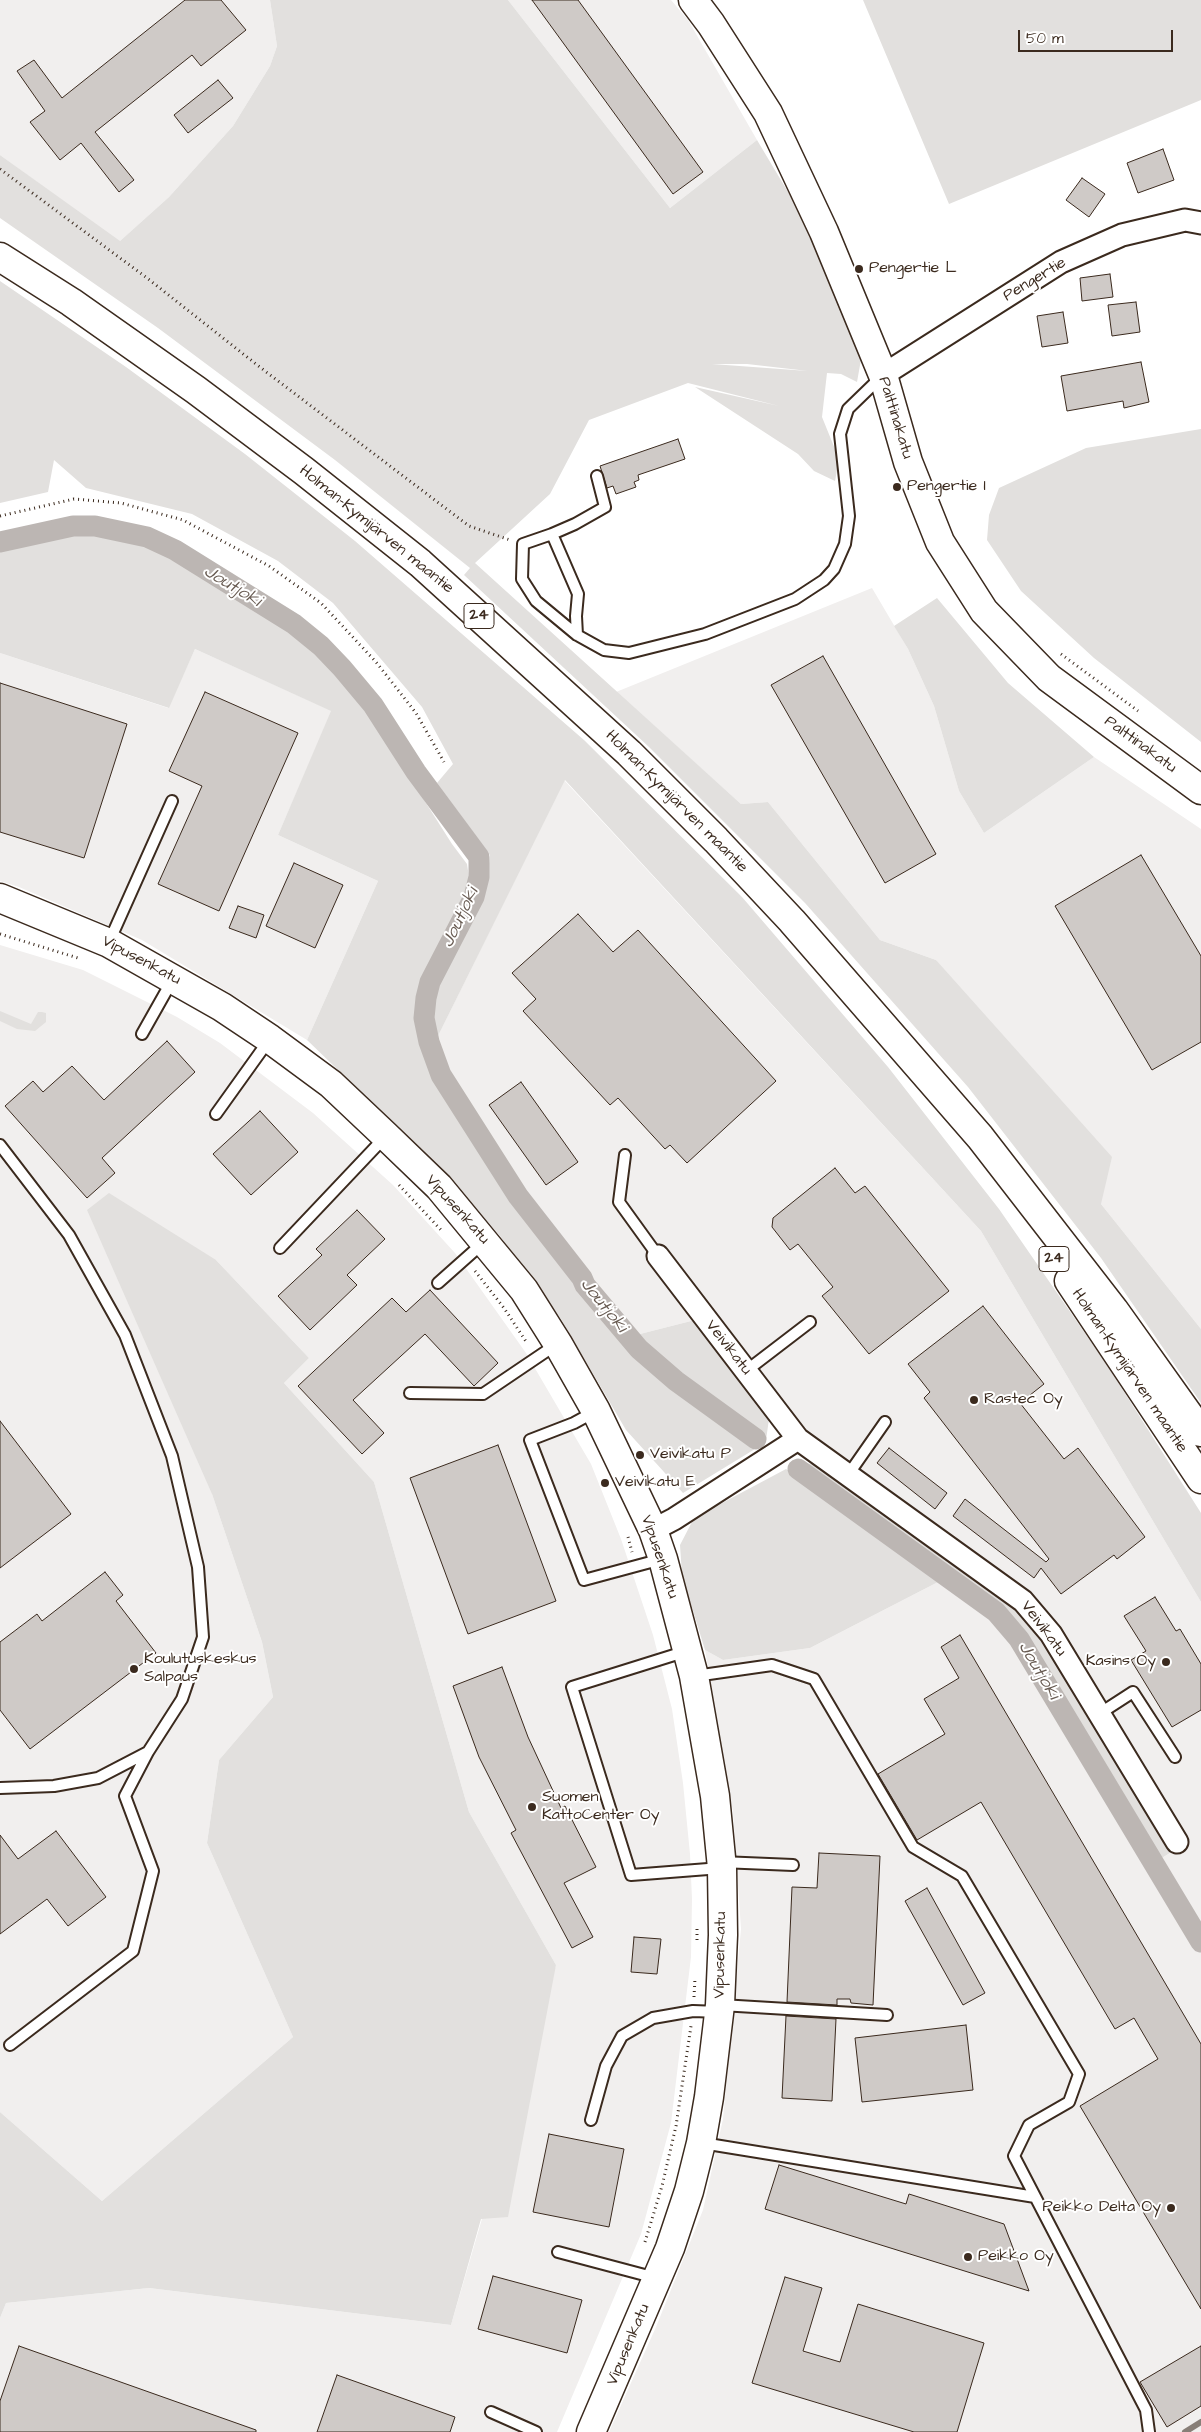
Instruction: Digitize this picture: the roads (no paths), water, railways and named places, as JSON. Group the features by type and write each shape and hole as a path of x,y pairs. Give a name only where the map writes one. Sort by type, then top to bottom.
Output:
{"main road":[{"name":"Palttinakatu","path":"693,0 711,24 768,113 824,232 883,375 908,462 940,542 984,610 1049,678 1201,790"},
{"name":"Holman–Kymijärven maantie","path":"0,257 71,302 196,390 304,471 420,563 622,747 792,921 980,1137 1169,1384 1201,1432"},
{"name":"Vipusenkatu","path":"0,898 109,943 174,978 270,1039 331,1084 439,1187 524,1290 547,1351 596,1411 653,1530 663,1559 691,1664 715,1796 721,1865 723,1935 720,2009 701,2143 689,2191 670,2248 645,2276 591,2432"},
{"name":"Holman–Kymijärven maantie","path":"900,1044 1006,1190 1105,1333 1201,1479"}],"street":[{"name":"Pengertie","path":"883,375 1060,262 1122,235 1186,220 1201,223"},
{"name":"Veivikatu","path":"658,1256 798,1439 1023,1601 1051,1634 1178,1842"},
{"path":"653,1530 674,1519 798,1439"}],"lane":[{"path":"596,476 605,507 575,524 523,544 522,579 536,601 577,635 604,650 629,653 706,634 795,599 824,580 834,569 845,544 849,516 840,434 848,409 883,375"},
{"path":"552,534 578,594 577,635"},
{"path":"109,943 172,801"},
{"path":"142,1034 174,978"},
{"path":"216,1114 270,1039"},
{"path":"280,1248 386,1136"},
{"path":"0,1145 69,1235 125,1335 172,1456 198,1567 203,1637 182,1699 148,1752 125,1796 153,1871 133,1951 10,2045"},
{"path":"625,1155 618,1202 658,1256"},
{"path":"438,1283 485,1241"},
{"path":"746,1371 810,1322"},
{"path":"410,1393 482,1394 547,1351"},
{"path":"596,1411 574,1423 530,1440 584,1580 663,1559"},
{"path":"848,1475 885,1422"},
{"path":"793,1865 721,1865 631,1875 572,1687 691,1664 772,1665 814,1679 913,1847 962,1876 1079,2074 1069,2102 1029,2125 1014,2156 1146,2410 1149,2432"},
{"path":"1100,1714 1133,1692 1175,1757"},
{"path":"0,1788 54,1786 98,1778 148,1752"},
{"path":"592,2120 606,2066 622,2036 653,2018 692,2011 720,2009 887,2015"},
{"path":"701,2143 1035,2197"},
{"path":"558,2252 645,2276"},
{"path":"491,2412 536,2432"}],"waterway":[{"name":"Joutjoki","path":"0,542 73,526 95,526 147,537 175,550 294,624 321,646 342,668 373,705 416,772 479,857 479,877 474,897 430,982 426,998 424,1018 429,1042 441,1075 518,1196 582,1278 585,1285 639,1349 676,1381 756,1439"},
{"name":"Joutjoki","path":"798,1469 996,1612 1019,1639 1201,1942"},
{"path":"1185,2432 1201,2422"}],"place":[{"name":"Pengertie L","path":"859,269"},
{"name":"Pengertie I","path":"897,487"},
{"name":"Rastec Oy","path":"974,1400"},
{"name":"Veivikatu P","path":"640,1455"},
{"name":"Veivikatu E","path":"605,1483"},
{"name":"Kasins Oy","path":"1166,1662"},
{"name":"Koulutuskeskus Salpaus","path":"134,1669"},
{"name":"Suomen KattoCenter Oy","path":"532,1807"},
{"name":"Peikko Delta Oy","path":"1171,2208"},
{"name":"Peikko Oy","path":"968,2257"}]}
